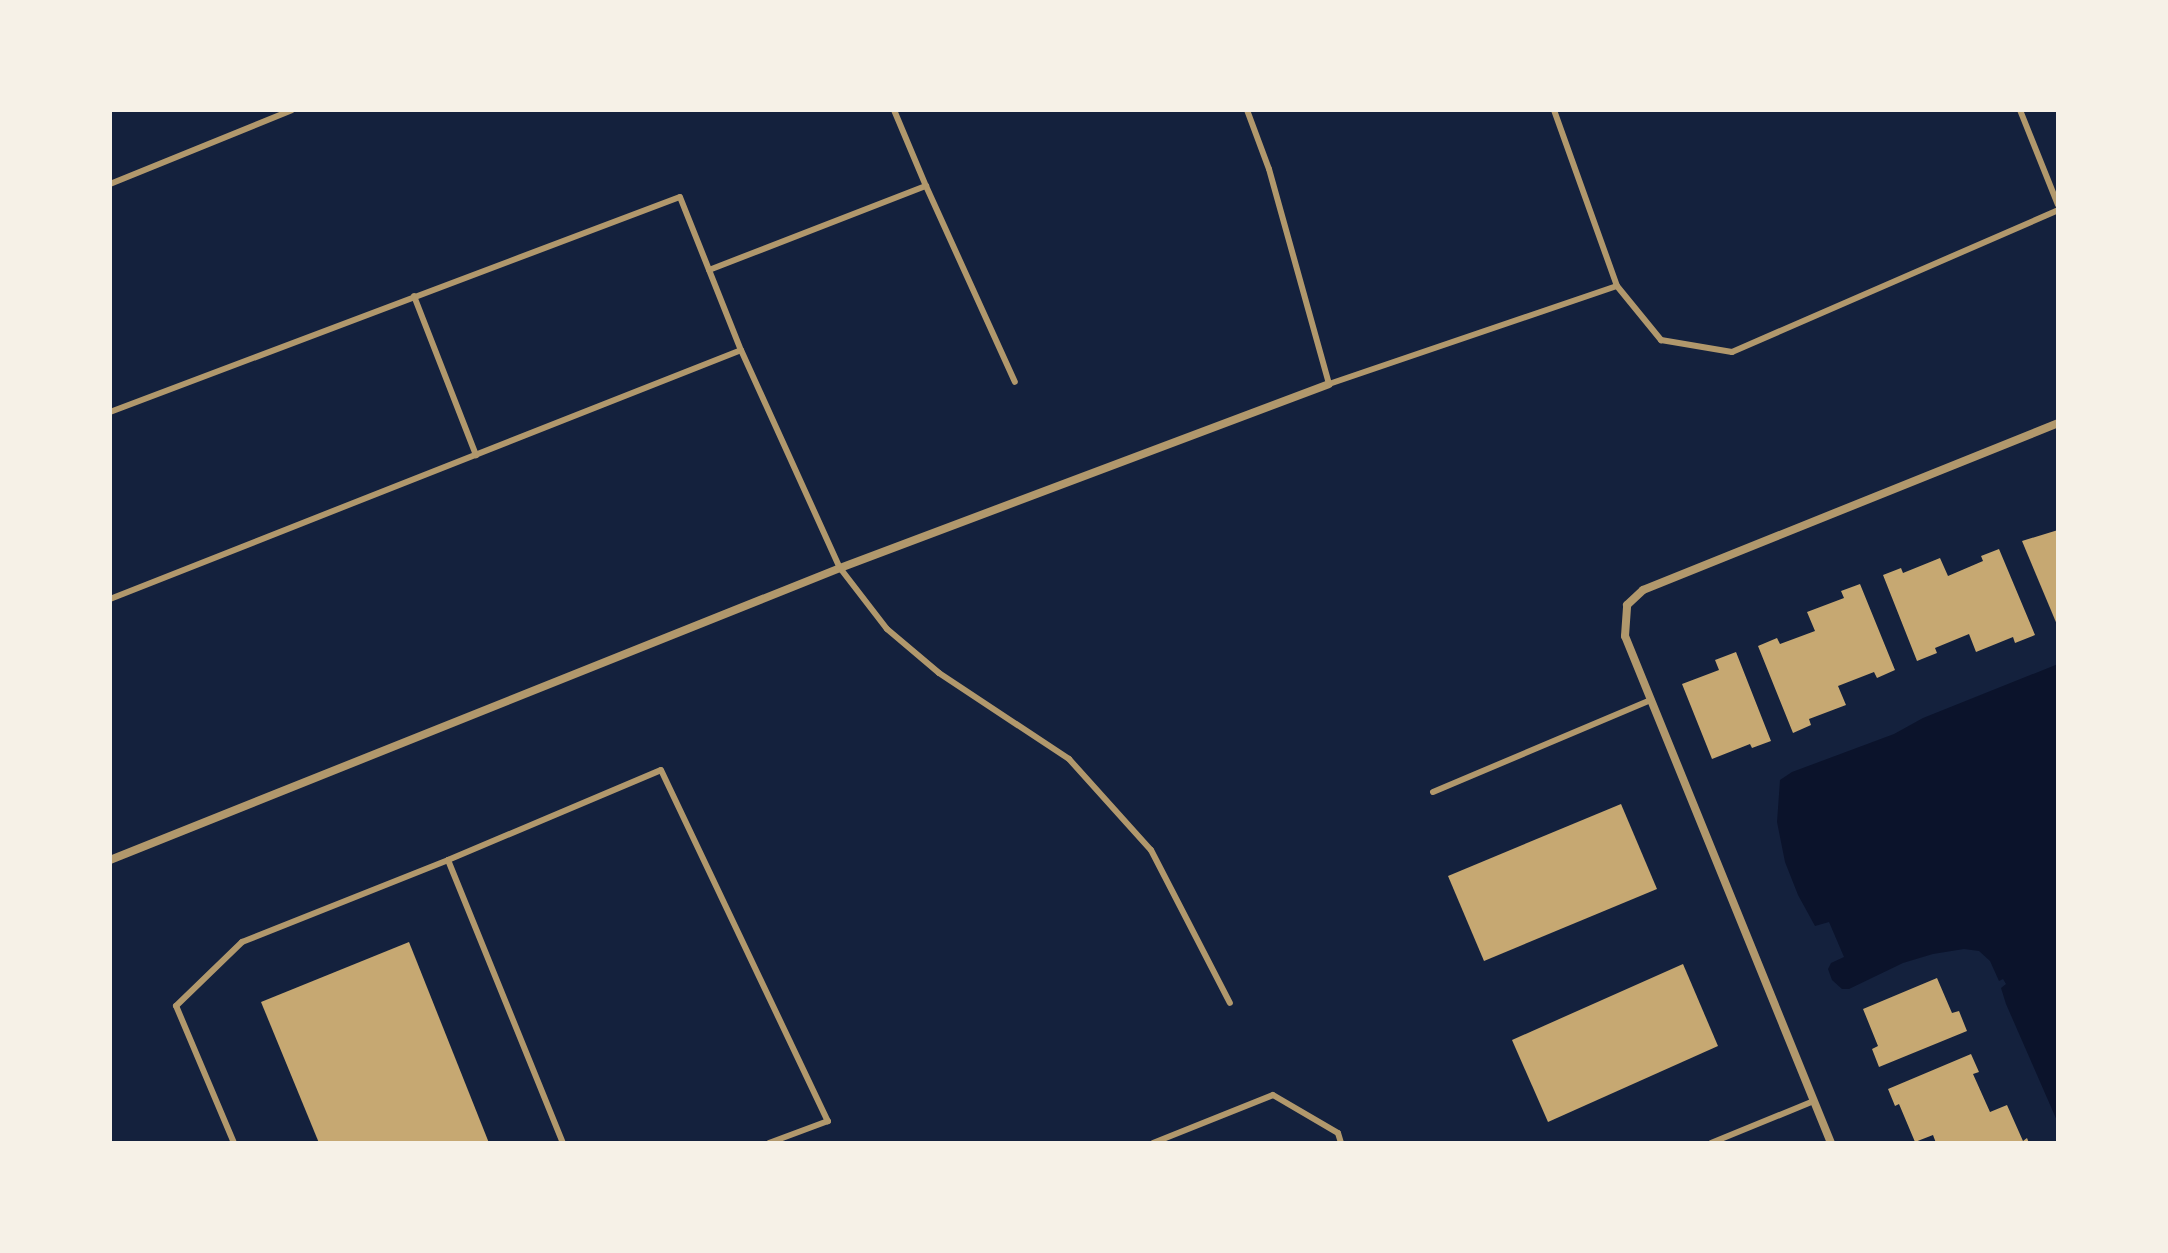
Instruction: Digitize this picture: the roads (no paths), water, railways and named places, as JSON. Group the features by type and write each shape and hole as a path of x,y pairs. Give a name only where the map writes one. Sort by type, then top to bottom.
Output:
{"street":[{"path":"110,860 840,568 1329,384"},
{"path":"1831,1143 1625,636 1627,605 1643,590 2058,423"}],"lane":[{"path":"110,184 292,110"},
{"path":"894,110 1015,382"},
{"path":"1247,110 1269,169 1329,384 1617,286"},
{"path":"1554,110 1617,286 1661,340 1732,352 2058,208 2020,110"},
{"path":"709,270 926,186"},
{"path":"110,412 680,197 741,350 840,568 887,629 939,673 1069,759 1151,850 1230,1003"},
{"path":"414,296 476,455"},
{"path":"110,599 741,350"},
{"path":"1433,792 1651,700"},
{"path":"234,1143 176,1006 242,942 661,770 828,1121 769,1143"},
{"path":"448,860 563,1143"},
{"path":"1153,1143 1273,1095 1338,1133 1341,1143"},
{"path":"1711,1143 1814,1101"}],"water":[{"path":"2058,664 2058,1123 2006,1004 2001,988 2006,984 2003,979 1999,981 1990,961 1979,951 1964,949 1933,954 1903,963 1849,989 1842,989 1832,980 1828,969 1831,963 1844,957 1829,922 1815,926 1798,895 1785,862 1777,822 1780,780 1792,772 1894,734 1923,718"}]}
